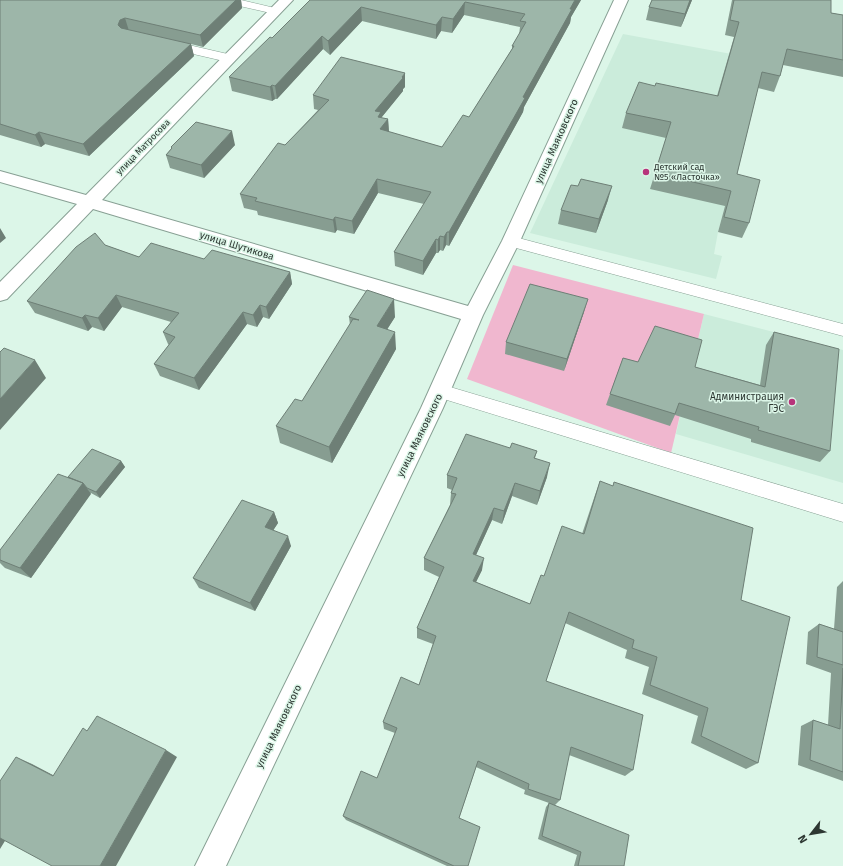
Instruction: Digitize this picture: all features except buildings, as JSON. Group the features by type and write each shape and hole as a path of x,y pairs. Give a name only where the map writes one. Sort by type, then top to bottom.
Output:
{"street":[{"name":"улица Маяковского","path":"210,866 440,391 473,315 511,241 621,0"},
{"name":"улица Матросова","path":"0,294 280,5"},
{"name":"улица Шутикова","path":"0,176 90,201 473,315"}],"lane":[{"path":"226,0 280,5"},
{"path":"152,41 228,58"},
{"path":"511,241 843,330"},
{"path":"440,391 843,513"}],"shaded area":[{"name":"Детский сад №5 «Ласточка»","path":"623,34 764,60 718,232 714,254 722,256 716,279 530,233"},
{"path":"513,265 704,314 671,453 467,379"},
{"path":"704,314 843,350 843,483 676,434"}],"place":[{"name":"Детский сад №5 «Ласточка»","path":"646,172"},
{"name":"Администрация ГЭС","path":"792,402"}]}
